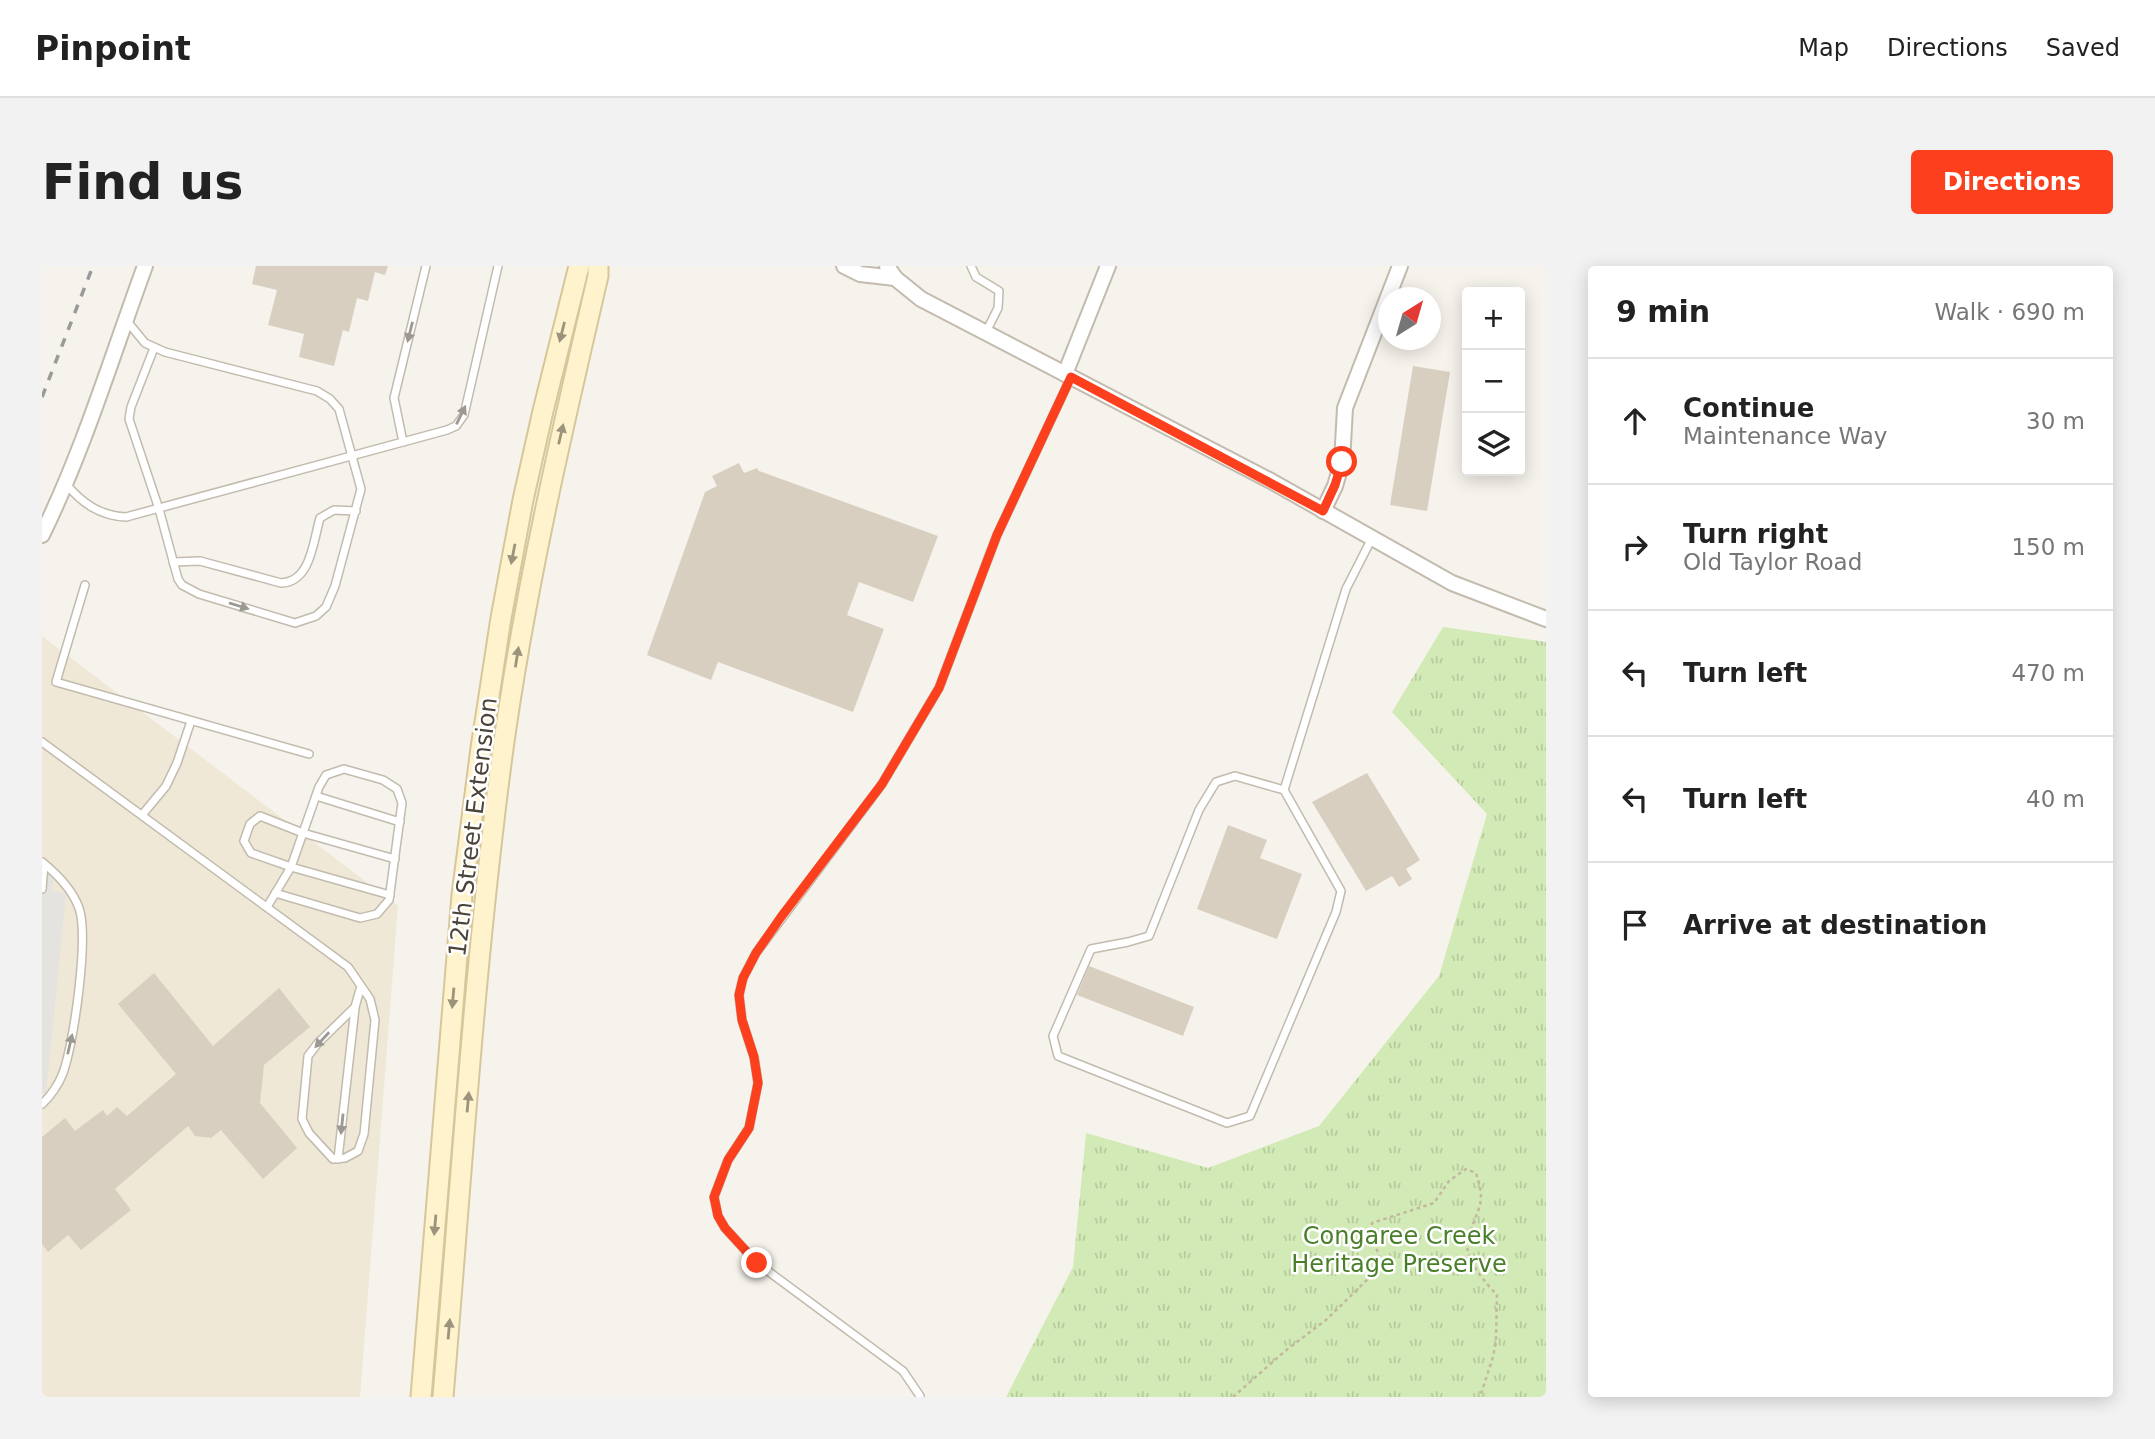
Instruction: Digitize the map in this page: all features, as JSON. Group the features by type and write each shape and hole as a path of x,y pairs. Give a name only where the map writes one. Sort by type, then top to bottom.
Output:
{"main road":[{"name":"12th Street Extension","path":"421,1397 452,1004 481,748 523,500 579,266"},
{"name":"12th Street Extension","path":"443,1397 485,902 502,755 522,626 598,266"}],"street":[{"path":"42,535 65,483 145,266"},
{"path":"844,266 860,274 892,270 921,299 1323,511 1452,583 1546,620"},
{"path":"1068,376 1108,266"},
{"path":"1323,511 1342,462 1345,408 1400,266"}],"lane":[{"path":"403,442 394,398 426,266"},
{"path":"65,483 90,506 110,516 126,517 456,426 464,415 498,266"},
{"path":"971,266 976,277 999,291 998,308 986,333"},
{"path":"125,320 145,343 154,348 324,395 339,409 361,489 331,597 326,607 307,621 295,623 199,594 177,579 159,509 129,419 154,348"},
{"path":"920,1396 903,1371 757,1263 725,1228 718,1216 714,1197 728,1160 749,1128 758,1083 754,1057 742,1020 739,995 743,978 756,953 882,784 939,688 997,535 1068,376"},
{"path":"173,562 200,561 281,583 290,583 301,577 305,569 320,519 334,510 356,511"},
{"path":"1284,790 1235,776 1216,782 1199,810 1149,936 1091,948 1054,1036 1058,1056 1227,1123 1250,1116 1336,912 1341,891 1284,790 1346,589 1372,538"},
{"path":"85,585 56,682 309,754"},
{"path":"142,815 166,786 191,721"},
{"path":"42,742 348,967 370,999 375,1020 364,1134 358,1151 345,1158 333,1159 309,1133 302,1119 308,1056 355,1007"},
{"path":"267,907 275,893 290,867 326,775 344,769 383,780 397,789 402,803 390,895 377,914 360,918 275,893"},
{"path":"316,796 400,822"},
{"path":"390,895 290,867 251,853 244,842 250,824 260,817 303,833 395,859"},
{"path":"42,889 43,863"},
{"path":"42,1104 62,1076 73,1035 83,929 79,907 69,889 43,863"},
{"path":"338,1159 355,1007 361,986"}],"path":[{"path":"1233,1397 1285,1351 1326,1320 1374,1273 1379,1255 1372,1238 1372,1223 1434,1203 1449,1181 1466,1170 1476,1173 1481,1191 1481,1206 1467,1242 1471,1257 1484,1280 1497,1295 1496,1340 1480,1397"}],"shaded area":[{"path":"42,636 398,906 360,1397 42,1395"},
{"path":"42,871 54,872 52,891 66,893 46,1094 42,1093"}],"green space":[{"name":"Congaree Creek Heritage Preserve","path":"1443,627 1546,642 1546,1397 1006,1397 1073,1267 1086,1133 1208,1168 1319,1126 1439,976 1487,814 1392,712"}],"building":[{"path":"256,266 388,266 385,275 375,272 368,301 357,298 349,332 343,330 334,366 299,357 304,334 268,325 277,290 252,284"},
{"path":"1413,366 1450,372 1427,511 1390,505"},
{"path":"739,463 744,473 757,468 759,471 938,536 913,602 859,582 847,615 884,629 853,712 718,662 711,680 647,655 705,492 717,486 712,476"},
{"path":"1367,773 1420,860 1406,869 1412,879 1399,887 1392,876 1366,891 1312,802"},
{"path":"1228,825 1267,840 1260,858 1302,874 1277,939 1197,909"},
{"path":"1089,966 1194,1007 1183,1036 1077,995"},
{"path":"154,973 213,1046 279,988 310,1027 264,1065 260,1103 297,1148 263,1179 221,1130 211,1138 195,1136 188,1126 115,1189 131,1210 81,1250 68,1235 48,1252 42,1244 42,1137 65,1118 75,1131 103,1110 107,1116 117,1107 127,1116 176,1074 118,1004"}],"railway":[{"path":"42,397 93,266"}],"route":[{"path":"757,1263 725,1228 718,1216 714,1197 728,1160 749,1128 758,1083 754,1057 742,1020 739,995 743,978 756,953 781,917 882,784 939,688 997,535 1071,377 1323,511 1342,462"}]}
